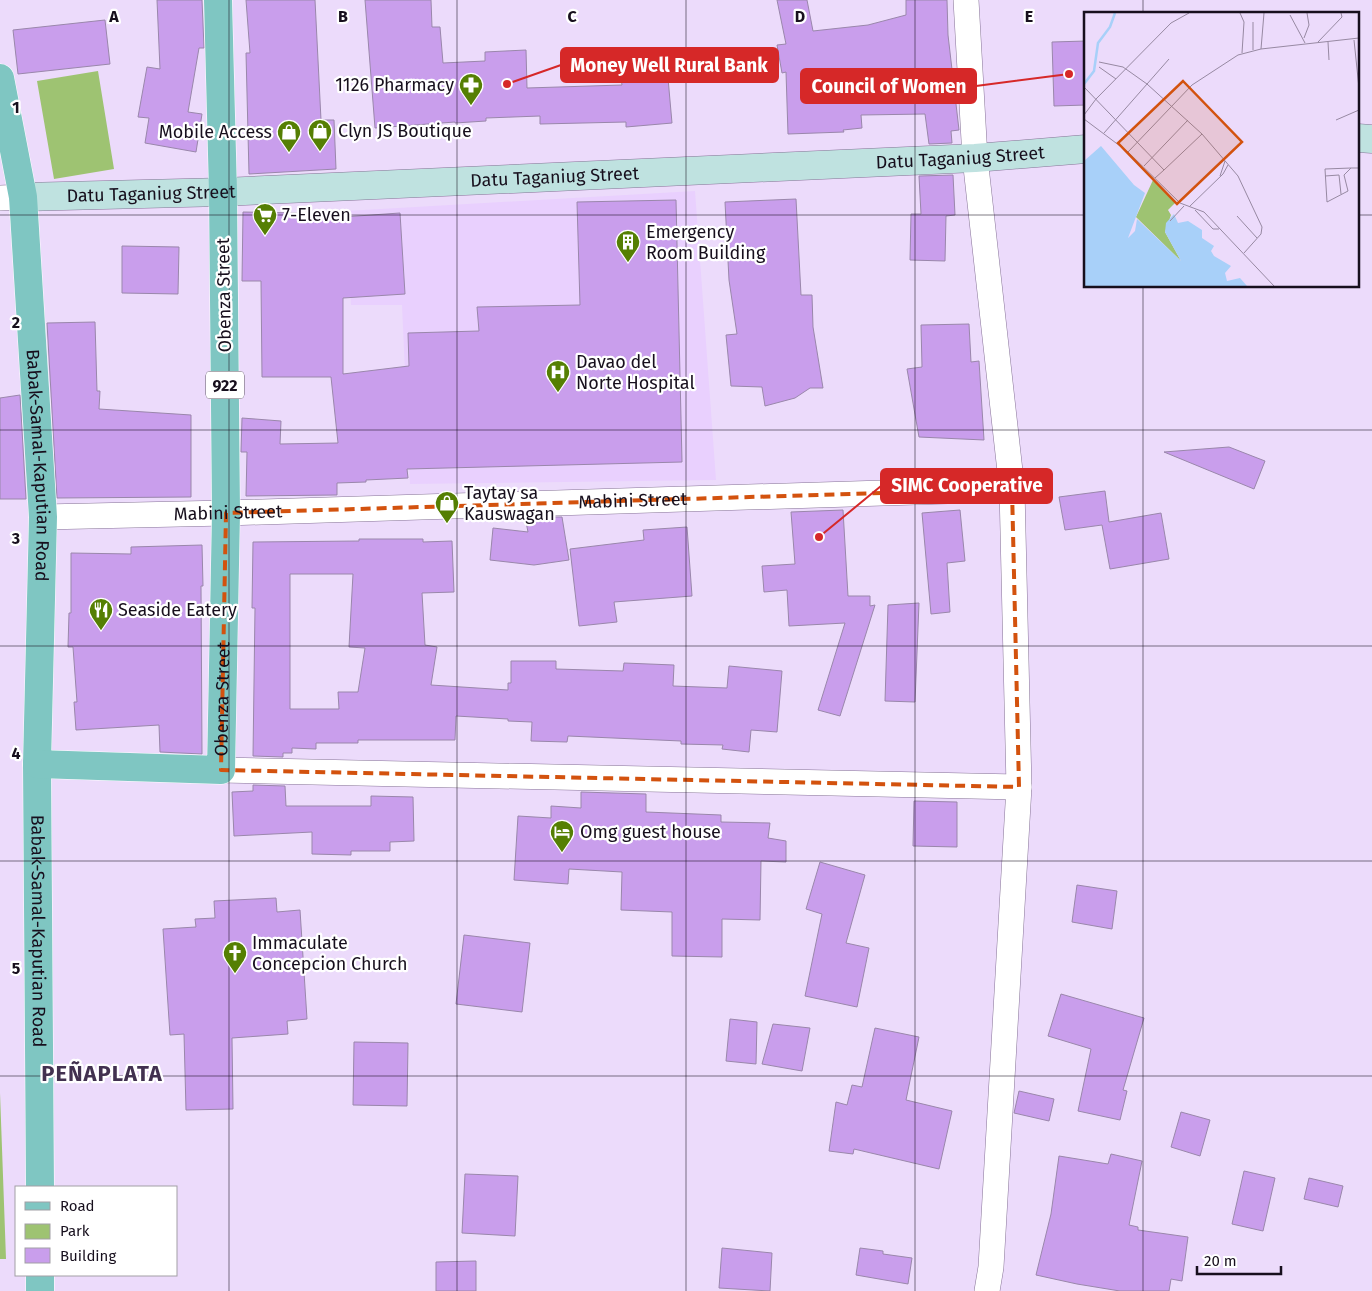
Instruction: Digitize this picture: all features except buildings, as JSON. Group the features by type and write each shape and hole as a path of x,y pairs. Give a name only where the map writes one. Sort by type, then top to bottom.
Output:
{"main road":[{"name":"Obenza Street","path":"218,0 226,514 221,770"},
{"name":"Babak-Samal-Kaputian Road","path":"0,78 42,517 37,764 40,1186"},
{"name":"Datu Taganiug Street","path":"12,197 222,192 975,158 1084,149"},
{"path":"37,764 221,770"},
{"path":"40,1276 40,1291"}],"street":[{"path":"966,0 975,158 1012,489 1019,787 991,1267 987,1291"},
{"name":"Mabini Street","path":"42,517 226,514 1012,489"},
{"path":"221,770 1019,787"}],"highlighted area":[{"path":"1012,489 1019,787 221,770 226,513"}],"shaded area":[{"name":"Davao del Norte Hospital","path":"695,191 716,480 410,484 402,305 351,305 346,211"}],"green space":[{"path":"98,71 114,169 54,179 37,81"},
{"path":"0,1093 6,1259 0,1259"}],"place":[{"name":"Council of Women","path":"1069,74"},
{"name":"Money Well Rural Bank","path":"507,84"},
{"name":"1126 Pharmacy","path":"471,106"},
{"name":"Clyn JS Boutique","path":"320,152"},
{"name":"Mobile Access","path":"289,153"},
{"name":"7-Eleven","path":"265,236"},
{"name":"Emergency Room Building","path":"628,263"},
{"name":"Davao del Norte Hospital","path":"558,393"},
{"name":"Taytay sa Kauswagan","path":"447,524"},
{"name":"SIMC Cooperative","path":"819,537"},
{"name":"Seaside Eatery","path":"101,631"},
{"name":"Omg guest house","path":"562,853"},
{"name":"Immaculate Concepcion Church","path":"235,974"}],"district":[{"name":"PEÑAPLATA","path":"102,1073"}]}
